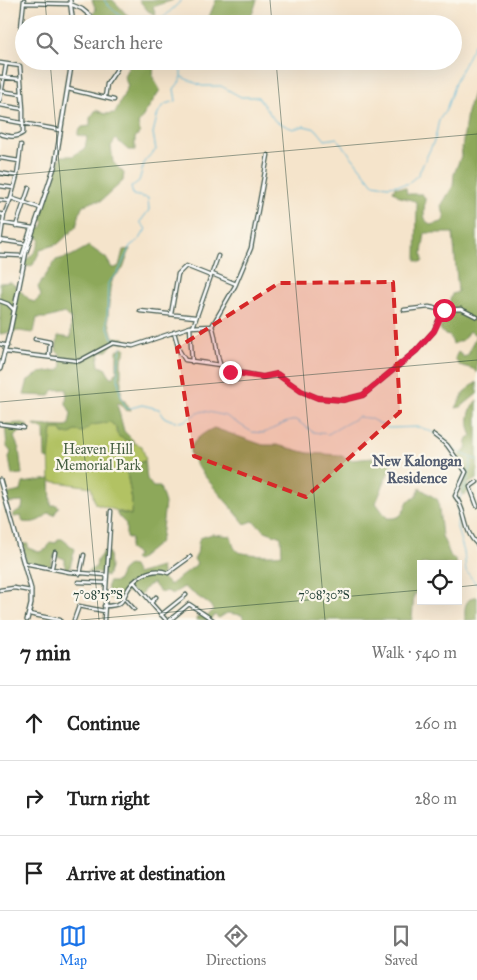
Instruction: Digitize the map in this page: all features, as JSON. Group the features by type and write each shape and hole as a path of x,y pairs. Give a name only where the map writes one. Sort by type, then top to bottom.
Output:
{"street":[{"path":"22,15 24,1 70,2 89,15"},
{"path":"70,2 72,15"},
{"path":"0,63 15,65"},
{"path":"0,100 6,64"},
{"path":"0,134 12,137 23,133 25,124 20,70"},
{"path":"0,255 22,256 55,165 71,70"},
{"path":"105,97 107,84 117,70"},
{"path":"0,77 20,80"},
{"path":"68,89 114,100"},
{"path":"1,91 21,94"},
{"path":"0,105 23,109"},
{"path":"0,120 60,130"},
{"path":"21,145 17,176 4,214 0,241 26,244"},
{"path":"212,326 236,284 251,248 268,155"},
{"path":"0,158 19,161"},
{"path":"0,173 17,176"},
{"path":"0,186 14,188"},
{"path":"16,226 29,188"},
{"path":"0,200 24,202 40,208"},
{"path":"2,223 32,228"},
{"path":"0,368 7,346 22,266 32,228"},
{"path":"192,362 191,327 218,256"},
{"path":"171,314 178,274 181,268 186,266 236,284"},
{"path":"0,302 8,304 14,310"},
{"path":"404,310 429,307 444,310 458,308 477,317"},
{"path":"174,332 182,356 192,362 220,365 230,372 254,376 281,375 301,391 318,398 336,400 356,397 368,392 416,351 434,331 444,310"},
{"path":"140,312 195,318"},
{"path":"5,352 84,360 111,344 139,344 191,327 212,326"},
{"path":"212,326 217,338 220,365"},
{"path":"35,339 50,343 49,356"},
{"path":"0,344 7,346"},
{"path":"0,424 23,427"},
{"path":"434,435 447,445 466,472 455,496 460,503 470,535 477,544"},
{"path":"0,480 31,591 27,620"},
{"path":"477,482 470,486 477,506"},
{"path":"104,620 110,511"},
{"path":"52,568 54,552"},
{"path":"80,574 84,555"},
{"path":"104,606 120,603 134,582 149,572 162,571 168,573 190,557"},
{"path":"24,563 80,574 106,575"},
{"path":"78,582 105,582"},
{"path":"134,582 166,620"},
{"path":"0,590 14,588 31,591"},
{"path":"161,615 186,595"},
{"path":"151,602 156,597"},
{"path":"124,598 134,609"},
{"path":"170,620 189,604 213,620"},
{"path":"74,620 78,607 104,611"},
{"path":"29,614 60,620"}],"highlighted area":[{"path":"393,282 400,412 306,497 194,456 177,348 279,283"}],"green space":[{"path":"92,0 113,0 127,15 92,15 96,10"},
{"path":"139,0 173,0 153,7 156,15 148,11"},
{"path":"216,0 257,0 251,15 210,15"},
{"path":"127,70 153,70 153,77 160,90 138,124 140,132 135,138 135,150 128,150 116,139 111,146 113,162 124,173 123,181 101,201 95,201 82,206 76,227 58,244 41,249 33,265 27,267 25,264 26,260 35,251 39,243 40,239 35,236 36,229 42,227 44,221 39,219 61,156 73,156 85,148 87,137 78,135 78,132 82,127 90,126 90,118 96,110 105,114 115,113 128,86 124,76"},
{"path":"477,80 477,319 475,322 477,327 477,373 473,369 459,365 455,358 458,352 464,357 468,355 476,335 469,331 463,340 453,344 450,336 445,335 440,329 452,294 458,292 453,233 425,233 422,253 423,261 416,260 417,205 415,201 400,197 393,191 395,187 406,188 407,194 422,194 425,198 424,213 427,222 430,225 442,222 445,217 441,206 453,186 454,174 461,156 467,112"},
{"path":"89,246 106,258 112,268 119,266 123,250 130,249 123,269 113,278 110,288 108,318 113,337 124,338 125,342 114,342 107,351 101,351 98,359 99,366 105,368 110,377 113,377 117,371 117,351 123,347 126,349 121,361 121,396 131,410 126,411 120,403 117,404 124,431 133,440 133,444 118,436 116,427 110,422 92,425 83,432 76,431 70,434 63,434 61,429 52,429 49,459 45,458 44,430 33,425 65,427 69,425 71,413 66,404 67,389 53,390 50,396 24,395 28,380 40,373 60,370 62,365 60,354 56,351 58,336 71,338 71,319 64,313 47,318 37,318 34,332 32,333 19,331 0,334 0,283 11,282 31,301 35,302 41,296 38,287 56,260 71,256"},
{"path":"477,382 477,394 461,407 456,408 465,391"},
{"path":"477,400 477,479 468,484 469,491 464,495 460,491 467,474 456,460 466,449 467,440 472,436 469,417"},
{"name":"Heaven Hill Memorial Park","path":"110,422 116,427 116,433 124,439 142,446 146,460 126,468 132,500 131,515 95,504 91,487 50,481 49,451 52,429 61,429 63,434 70,434 76,430 83,432 91,425"},
{"path":"23,423 28,426 14,437 19,449 22,474 12,475 9,458 11,452 7,447 5,424"},
{"path":"214,428 263,445 277,445 308,453 339,455 351,460 395,456 376,503 387,518 396,518 401,515 408,501 416,497 420,488 438,500 442,536 451,557 455,560 417,560 417,594 414,594 412,620 244,620 242,615 227,613 219,618 215,615 210,620 196,620 197,617 205,614 207,617 213,610 210,605 184,587 172,594 167,591 161,593 153,583 147,586 139,597 134,592 125,592 120,600 107,597 108,582 117,582 122,571 129,565 133,566 137,574 161,567 163,578 170,585 197,564 194,559 197,554 200,538 212,534 231,536 234,547 240,552 259,555 282,554 281,537 265,531 253,521 245,524 197,465 190,451 196,440"},
{"path":"145,461 147,479 153,487 160,487 165,503 159,543 137,561 134,559 138,555 129,549 131,539 126,537 126,524 117,515 117,512 131,515 132,500 126,468"},
{"path":"50,479 51,505 59,507 54,515 49,513 34,522 23,522 21,516 14,517 13,514 22,509 23,502 8,503 7,494 21,491 23,483"},
{"path":"58,539 62,539 75,549 69,570 65,568 65,559 54,555 50,566 28,562 26,565 23,544 28,544 28,548 39,552 47,549 50,542 56,543"},
{"path":"104,551 109,553 110,568 107,577 100,573 86,572 96,567 97,560"},
{"path":"473,597 477,597 477,620 465,620 466,604"}],"waterway":[{"path":"104,0 120,15"},
{"path":"166,15 182,0"},
{"path":"462,68 477,39"},
{"path":"121,342 112,338 107,324 108,283 119,271 130,246 140,239 146,229 140,222 149,210 148,198 133,195 131,187 139,181 145,160 156,150 153,133 158,113 165,104 176,101 174,89 181,80 180,70"},
{"path":"182,77 202,86 221,86 241,97 258,97 275,121 293,129 304,126 316,129 325,140 337,138 373,184 388,186 407,184 418,175 435,139 439,120 446,110 461,70"},
{"path":"122,346 118,378 123,402 127,409 142,405 159,409 164,417 178,422 204,411 226,416 252,432 264,433 287,422 296,420 313,432 328,434 358,417 369,418 388,428 420,427 443,437 456,451 477,460"},
{"path":"459,500 468,480 471,459"},
{"path":"458,504 457,528 464,552 466,571 477,585"}],"district":[{"name":"New Kalongan Residence","path":"417,470"}],"route":[{"path":"230,372 263,377 274,374 281,375 301,391 329,400 343,400 363,395 416,351 434,331 444,310"}]}
